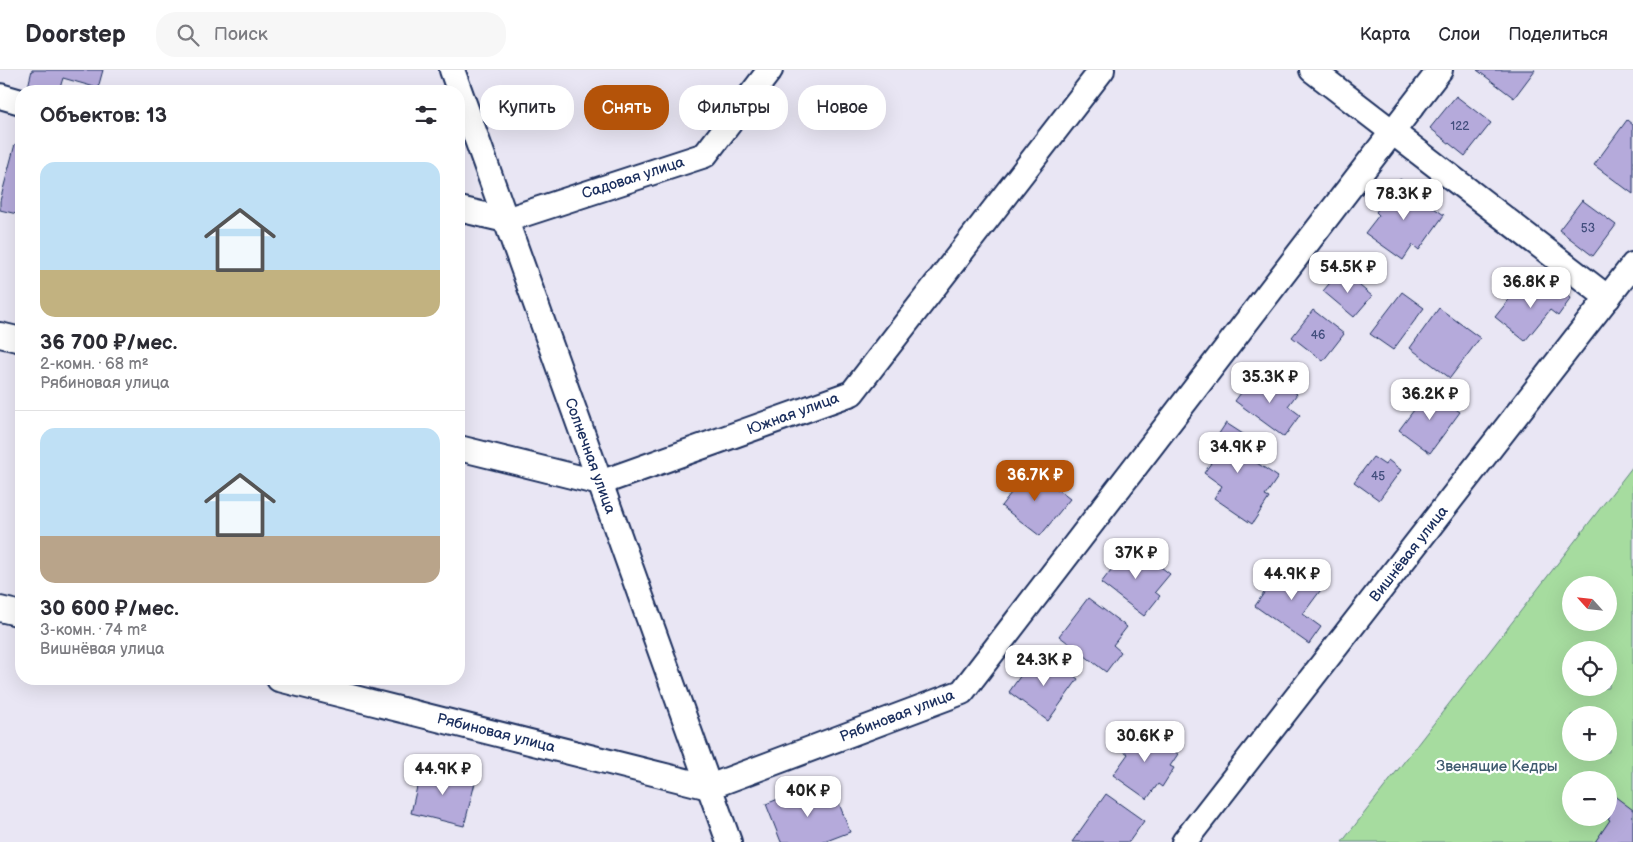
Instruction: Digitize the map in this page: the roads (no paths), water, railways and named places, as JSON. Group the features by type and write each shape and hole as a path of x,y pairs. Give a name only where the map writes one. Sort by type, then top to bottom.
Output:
{"street":[{"name":"Солнечная улица","path":"452,70 457,85"},
{"name":"Садовая улица","path":"506,220 705,155 770,70"},
{"name":"Южная улица","path":"600,483 852,393 1102,70"},
{"path":"1312,70 1608,298"},
{"name":"Рябиновая улица","path":"303,685 709,787 962,692 1440,70"},
{"path":"0,96 15,100"},
{"name":"Солнечная улица","path":"465,106 729,842"},
{"path":"465,210 506,220"},
{"name":"Вишнёвая улица","path":"1184,842 1633,266"},
{"path":"0,335 15,339"},
{"path":"465,449 600,483"},
{"path":"0,609 15,613"}],"park label":[{"name":"Звенящие Кедры","path":"1497,766"}]}
